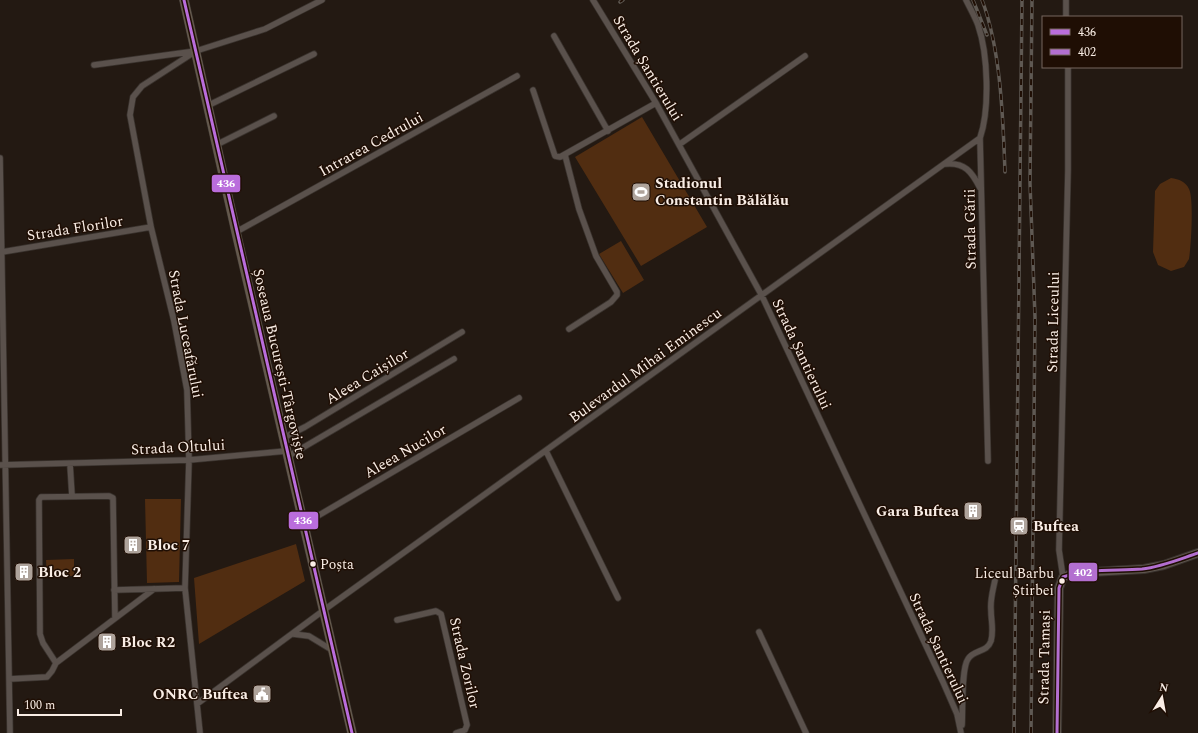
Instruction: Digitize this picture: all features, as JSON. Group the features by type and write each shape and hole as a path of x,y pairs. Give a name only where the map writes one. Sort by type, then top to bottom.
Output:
{"main road":[{"name":"Șoseaua București-Târgoviște","path":"184,0 283,438 352,733"},
{"path":"1063,577 1074,573 1153,568 1198,554"},
{"name":"Strada Tamași","path":"1057,733 1059,588 1063,577"}],"street":[{"path":"94,66 196,51 265,29 322,0"},
{"name":"Strada Șantierului","path":"593,0 680,144 762,296 943,682 957,714 961,732"},
{"name":"Strada Gării","path":"966,0 978,26 983,48 986,116 980,138 988,462"},
{"path":"1066,0 1066,16"},
{"path":"554,36 608,131"},
{"name":"Strada Luceafărului","path":"196,51 142,86 133,97 131,104 132,126 185,380 188,408 189,460 185,588 192,673 200,733"},
{"path":"207,106 314,54"},
{"path":"680,144 805,56"},
{"name":"Strada Liceului","path":"1063,577 1059,550 1068,170 1068,68"},
{"name":"Intrarea Cedrului","path":"236,232 517,76"},
{"path":"533,90 555,156 560,157 656,103"},
{"path":"216,145 274,116"},
{"name":"Bulevardul Mihai Eminescu","path":"197,704 324,610 980,138"},
{"path":"565,155 579,209 596,256 617,292 617,295 611,302 569,329"},
{"path":"0,158 3,465 10,733"},
{"path":"945,164 959,164 965,167 972,172 982,190"},
{"name":"Strada Florilor","path":"2,252 152,227"},
{"name":"Aleea Caișilor","path":"283,438 306,427 462,332"},
{"path":"287,454 454,359"},
{"name":"Aleea Nucilor","path":"304,524 519,398"},
{"path":"546,451 618,598"},
{"name":"Strada Oltului","path":"3,465 189,460 287,454"},
{"path":"70,464 72,496"},
{"path":"56,663 43,643 40,634 39,500 43,496 109,496 113,498 115,618"},
{"path":"961,732 964,670 969,656 987,648 991,641 993,627 991,604 994,580"},
{"path":"114,590 185,588"},
{"path":"9,679 46,677 52,671 56,663 154,589"},
{"name":"Strada Zorilor","path":"397,620 436,611 441,614 467,725 465,730 456,733"},
{"path":"759,632 806,733"},
{"path":"293,634 308,636 332,650"}],"shaded area":[{"name":"Stadionul Constantin Bălălău","path":"642,117 707,227 641,266 575,157"},
{"path":"1171,178 1182,181 1188,187 1191,194 1192,212 1189,259 1184,267 1171,271 1158,265 1153,252 1155,191 1160,184"},
{"path":"621,241 644,280 623,293 599,254"},
{"path":"145,499 181,499 179,582 147,583"},
{"path":"296,544 305,581 199,644 194,578"},
{"path":"74,559 74,576 47,576 46,560"}],"railway":[{"path":"973,0 987,35"},
{"path":"982,0 997,62 1002,107 1005,172"},
{"path":"1014,733 1022,0"},
{"path":"1031,733 1035,317 1030,183 1032,0"}],"transit line":[{"name":"436","path":"184,0 352,733"},
{"name":"402","path":"1057,733 1059,588 1063,577 1082,572 1149,568 1198,553"}],"place":[{"name":"Stadionul Constantin Bălălău","path":"641,192"},
{"name":"Gara Buftea","path":"973,511"},
{"name":"Buftea","path":"1019,526"},
{"name":"Bloc 7","path":"133,545"},
{"name":"Poșta","path":"313,564"},
{"name":"Bloc 2","path":"24,572"},
{"name":"Liceul Barbu Știrbei","path":"1062,581"},
{"name":"Bloc R2","path":"107,642"},
{"name":"ONRC Buftea","path":"262,694"}]}
